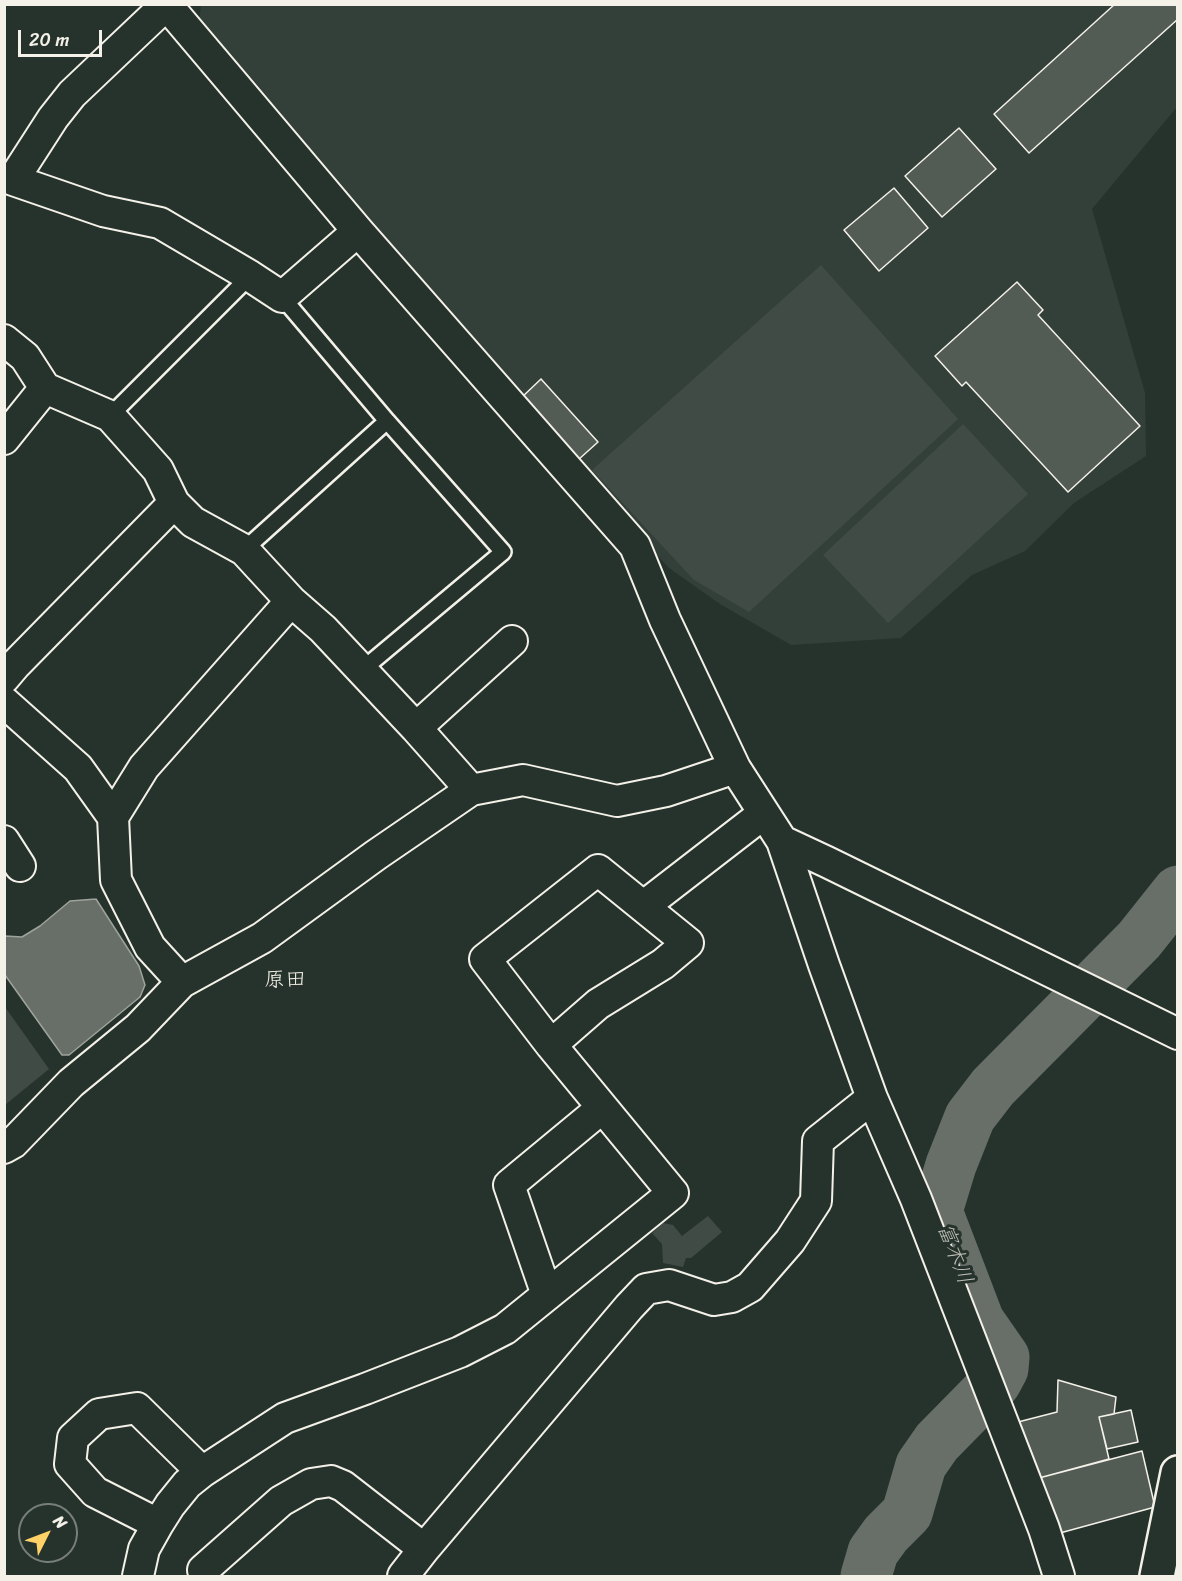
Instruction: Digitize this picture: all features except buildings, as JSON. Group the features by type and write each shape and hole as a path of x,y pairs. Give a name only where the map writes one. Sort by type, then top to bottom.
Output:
{"street":[{"path":"358,231 282,297 160,223 103,211 9,179 72,94 166,5 358,231 635,546 665,620 735,768 782,842 872,1098 916,1199 1044,1529 1059,1576"},
{"path":"4,340 25,357 45,388 110,416 158,470 174,503 193,522 244,550 291,601 323,629 362,670 471,790"},
{"path":"4,439 45,388"},
{"path":"4,678 174,503"},
{"path":"113,817 144,767 291,601"},
{"path":"416,728 512,641"},
{"path":"7,708 78,768 113,817 116,880 150,947 182,982"},
{"path":"4,1148 13,1143 71,1083 138,1028 182,982 262,938 376,855 471,790 523,780 617,801 666,791 735,768"},
{"path":"644,906 763,814"},
{"path":"782,842 838,867 1178,1034"},
{"path":"138,1576 144,1549 158,1524 187,1484 202,1472 285,1418 414,1371 469,1348 505,1329 674,1193 551,1045 485,959 598,870 688,943 663,964 598,1004 551,1045"},
{"path":"403,1576 646,1289 669,1285 714,1299 732,1297 750,1287 790,1241 816,1201 818,1141 872,1098"},
{"path":"547,1295 509,1185 602,1108"},
{"path":"158,1524 95,1492 70,1464 73,1438 99,1414 137,1408 202,1472"},
{"path":"1157,1576 1178,1473"},
{"path":"203,1570 281,1501 311,1484 331,1481 343,1486 424,1549"}],"lane":[{"path":"110,416 249,276"},
{"path":"282,297 387,421 503,552 362,670"},
{"path":"244,550 387,421"}],"shaded area":[{"path":"201,4 1177,5 1177,107 1092,209 1145,393 1146,456 1074,503 1025,551 972,575 901,638 791,645 720,604 669,568 631,527 198,35"},
{"path":"821,265 958,419 749,612 694,580 592,470"},
{"path":"963,424 1028,494 888,623 823,555"},
{"path":"96,899 139,966 145,985 140,997 69,1055 62,1055 5,975 5,936 22,937 40,926 70,901"},
{"path":"5,1007 49,1069 4,1105"},
{"path":"708,1216 722,1232 691,1258 686,1258 683,1267 663,1263 662,1244 652,1233 663,1223 673,1225 682,1236"}],"waterway":[{"name":"富木川","path":"866,1576 873,1552 886,1534 907,1513 921,1465 937,1442 996,1382 1003,1369 1004,1357 979,1321 937,1211 951,1165 970,1117 993,1087 1139,940 1178,891"}],"district":[{"name":"原田","path":"285,981"}]}
